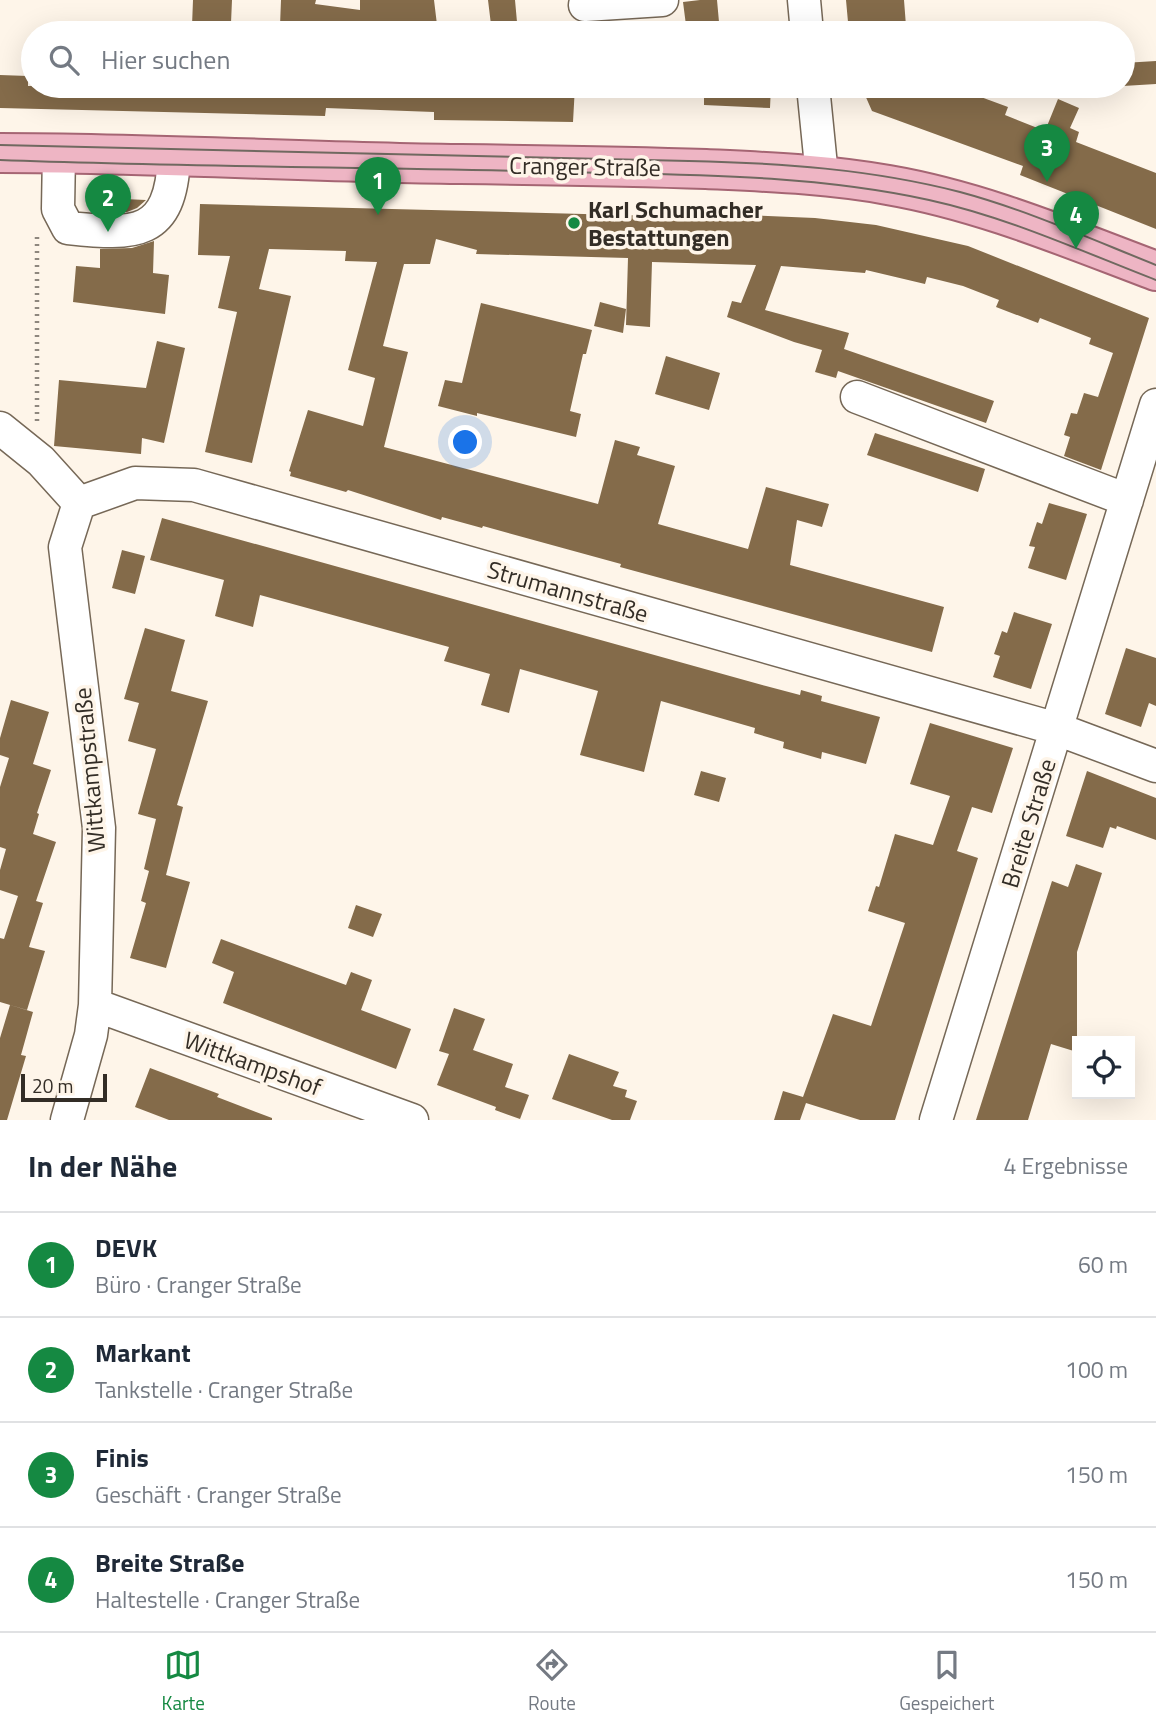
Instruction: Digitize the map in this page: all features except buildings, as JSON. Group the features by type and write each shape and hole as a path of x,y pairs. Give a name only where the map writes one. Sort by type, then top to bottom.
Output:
{"main road":[{"name":"Cranger Straße","path":"0,153 777,171 889,185 962,201 1156,271"}],"street":[{"path":"586,5 662,0"},
{"path":"804,0 806,21"},
{"path":"814,98 822,176"},
{"path":"58,153 58,209 68,228 108,232 145,228 164,209 174,157"},
{"path":"857,397 1127,500"},
{"name":"Breite Straße","path":"936,1120 1156,405"},
{"path":"0,428 41,461 79,503"},
{"name":"Strumannstraße","path":"79,503 135,483 194,485 1057,729 1156,766"},
{"name":"Wittkampstraße","path":"67,1120 90,1035 95,1005 99,828 65,547 79,503"},
{"name":"Wittkampshof","path":"95,1005 412,1120"}],"path":[{"path":"37,235 36,412 41,461"}],"tram line":[{"path":"0,145 723,162 825,169 927,184 985,199 1156,265"},
{"path":"0,160 702,175 839,185 884,191 958,207 1044,235 1156,280"}],"place":[{"name":"Finis","path":"1047,182"},
{"name":"DEVK","path":"378,215"},
{"name":"Karl Schumacher Bestattungen","path":"574,223"},
{"name":"Markant","path":"108,232"},
{"name":"Breite Straße","path":"1076,249"}]}
